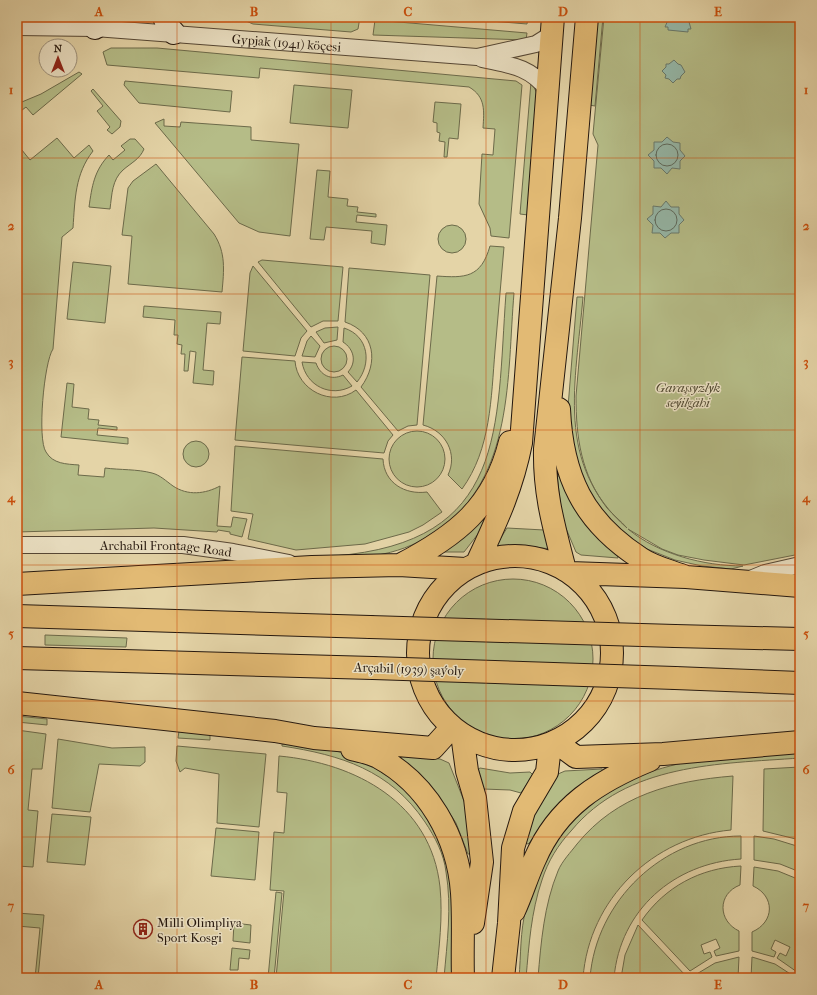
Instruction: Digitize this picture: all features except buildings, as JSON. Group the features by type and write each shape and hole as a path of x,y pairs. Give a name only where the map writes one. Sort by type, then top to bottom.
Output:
{"main road":[{"path":"503,978 509,923 513,848 524,811 547,772 553,745 584,720 599,701 608,678 612,655 609,631 601,608 588,589 567,571 548,503 544,476 546,429 556,356 570,218 587,17"},
{"path":"553,26 521,443 515,474 504,506 471,566 447,583 432,601 422,622 418,644 418,668 425,690 436,710 457,730 483,744 506,749 553,745 576,757 663,754 800,742"},
{"path":"538,216 570,218"},
{"path":"556,356 560,435 570,478 579,494 599,523 635,555 641,559 686,577"},
{"path":"399,565 433,547 459,529 473,515 494,486 509,448 525,381"},
{"path":"17,584 312,567 399,565 471,566 504,556 531,557 567,571 686,577 800,586"},
{"path":"17,616 800,639"},
{"name":"Arçabil (1939) şaýoly","path":"17,658 373,668 800,683"},
{"path":"17,703 275,731 314,738 433,748 457,730"},
{"path":"457,730 475,798 482,862 464,978"},
{"path":"314,738 377,756 416,785 432,804 444,826 453,851 462,892 464,978"},
{"path":"509,923 535,859 545,840 574,804 594,787 619,772 663,754"}],"street":[{"name":"Gypjak (1941) köçesi","path":"17,27 102,22 169,25 477,57 536,44 553,26"},
{"path":"477,57 527,71 538,77 547,89"},
{"name":"Archabil Frontage Road","path":"17,545 183,545 233,552 312,567"},
{"path":"744,581 765,573 800,565"}],"green space":[{"path":"244,17 292,20 293,17 360,17 358,29 351,32 253,24 246,21"},
{"path":"479,17 528,17 527,24 479,20"},
{"path":"597,17 603,17 595,106 589,105"},
{"name":"Garaşsyzlyk seýilgähi","path":"604,17 800,17 800,554 744,565 704,560 678,555 662,549 628,529 653,545 667,552 682,557 713,564 743,566 731,569 702,566 675,560 647,549 622,533 592,499 575,465 568,407 577,297 583,297 577,360 575,420 579,449 588,477 591,481 586,469 579,441 576,396 598,145 593,134"},
{"path":"375,20 527,33 526,40 373,35"},
{"path":"111,48 157,48 516,81 522,85 509,238 491,236 490,228 479,204 482,154 493,155 495,129 483,128 483,105 475,91 469,87 260,68 259,78 107,65 103,52"},
{"path":"78,73 82,74 78,77"},
{"path":"69,78 77,78 33,115 26,107 17,114 17,104 41,94"},
{"path":"125,81 232,91 230,112 139,103 124,85"},
{"path":"531,82 538,95 528,215 520,214"},
{"path":"294,85 352,90 348,128 290,123"},
{"path":"93,89 121,121 120,127 112,134 107,130 110,127 97,111 103,106 91,91"},
{"path":"435,102 461,104 458,139 449,138 447,157 444,157 445,142 439,141 440,133 437,132 437,123 433,122"},
{"path":"164,119 164,126 180,127 181,122 251,127 251,140 299,144 290,236 259,232 239,223 155,123"},
{"path":"57,138 74,158 89,145 93,151 79,178 75,197 73,228 62,237 53,349 44,384 42,432 43,444 46,452 56,461 65,464 79,465 78,475 104,477 105,468 134,470 155,474 173,486 191,493 208,491 220,486 217,526 231,527 233,517 247,519 242,537 230,534 230,532 218,530 217,532 154,528 17,532 17,144 30,160"},
{"path":"130,139 135,139 144,149 138,158 119,174 113,188 110,209 89,207 94,179 100,167 109,155 113,160 125,150 121,146"},
{"path":"156,164 214,234 218,241 221,248 223,262 222,292 128,284 132,236 122,235 128,188 133,181"},
{"path":"317,170 330,171 328,197 348,199 347,206 358,207 357,212 376,214 376,217 357,215 356,222 387,225 385,245 371,243 372,231 326,227 324,240 310,239"},
{"path":"452,225 462,229 466,239 462,249 452,253 442,249 438,239 442,229"},
{"path":"490,246 504,247 488,423 479,457 472,474 462,489 448,475 452,459 448,444 438,432 423,425 437,276 456,277 471,274 482,264"},
{"path":"262,260 343,267 338,321 323,321 311,327 258,262"},
{"path":"73,262 111,266 105,323 67,319"},
{"path":"253,266 307,331 301,338 295,356 243,351 250,273"},
{"path":"349,268 430,275 417,425 408,426 398,431 361,387 367,378 370,368 372,359 371,349 363,333 345,322"},
{"path":"506,293 514,293 507,391 502,423 494,454 481,483 463,508 438,530 418,542 405,548 377,555 334,556 391,546 433,528 462,503 482,471 493,433 499,390"},
{"path":"144,306 221,312 220,324 207,323 203,370 214,371 213,385 193,383 196,352 190,351 188,371 184,371 185,354 181,354 182,345 177,344 178,335 174,335 175,320 143,317"},
{"path":"338,327 337,340 324,343 316,332 325,328"},
{"path":"344,328 359,337 366,351 365,367 357,382 348,372 353,364 353,356 350,348 343,342"},
{"path":"311,336 320,346 315,357 302,356 307,341"},
{"path":"334,346 343,350 347,359 343,368 334,372 325,368 321,359 325,350"},
{"path":"242,357 295,361 297,371 309,388 317,393 327,396 337,397 347,395 356,390 393,435 388,441 384,453 235,440"},
{"path":"302,362 316,363 320,371 326,376 339,377 343,375 352,386 336,391 321,388 309,378 304,370"},
{"path":"67,383 74,384 72,407 89,409 88,419 99,420 98,425 117,427 117,430 98,428 97,435 128,438 128,444 61,437"},
{"path":"411,431 423,431 433,435 441,443 445,453 445,465 441,475 433,483 423,487 411,487 401,483 393,475 389,465 389,453 393,443 401,435"},
{"path":"196,441 205,445 209,454 205,463 196,467 187,463 183,454 187,445"},
{"path":"235,446 383,459 387,475 397,486 411,491 427,492 442,512 423,525 409,532 365,544 296,550 248,539 253,514 231,511"},
{"path":"557,474 617,554 618,558 581,555 576,552 562,519"},
{"path":"485,515 487,516 478,534 464,552 444,552"},
{"path":"507,528 544,530 550,549 520,545 497,546"},
{"path":"513,579 529,581 550,589 569,603 579,615 589,636 593,659 591,675 583,696 569,715 557,725 536,735 513,739 497,737 476,729 457,715 447,703 437,682 433,659 435,643 443,622 457,603 469,593 490,583"},
{"path":"45,635 127,638 126,647 45,645"},
{"path":"17,716 47,719 47,725 17,722"},
{"path":"17,730 46,734 42,769 32,769 28,810 38,811 33,867 17,866"},
{"path":"179,731 210,734 210,740 178,738"},
{"path":"58,739 112,748 145,747 145,762 140,766 99,764 90,812 52,808"},
{"path":"282,744 318,746 347,754 362,760 407,788 445,843 456,926 451,978 444,978 449,912 448,885 445,865 438,846 425,822 411,804 396,789 380,777 344,760 324,754 282,746"},
{"path":"177,746 266,754 259,827 217,823 219,774 185,768 180,772 176,761"},
{"path":"800,752 800,758 738,762 676,771 647,780 619,792 594,809 566,836 547,866 535,904 529,941 526,978 519,978 524,917 536,876 551,848 568,825 589,805 613,789 640,776 670,766 715,757"},
{"path":"398,755 440,759 449,763 466,806 471,854 468,854 456,823 437,794 398,757"},
{"path":"279,756 308,760 361,778 385,793 405,810 422,832 434,858 440,887 441,921 436,978 276,978 284,891 270,890 274,832 284,833 287,793 277,792"},
{"path":"800,767 800,840 763,831 764,769"},
{"path":"480,768 510,773 530,772 533,775 521,793 510,790 483,789 477,770"},
{"path":"602,769 603,771 542,826 528,844 525,843 532,818 558,774 565,771"},
{"path":"733,776 731,830 702,835 676,845 651,859 630,877 612,898 598,923 588,949 583,978 538,978 546,910 553,884 564,860 593,827 610,813 628,802 647,794 667,787 689,782"},
{"path":"52,814 91,817 85,865 47,862"},
{"path":"216,828 259,832 255,880 211,876"},
{"path":"741,836 741,859 717,862 694,870 673,880 655,894 639,912 627,931 618,954 614,978 590,978 595,950 605,923 620,899 638,878 661,861 685,847 712,839"},
{"path":"754,836 774,839 800,847 800,872 780,864 754,860"},
{"path":"741,866 740,885 732,889 727,895 723,908 727,921 732,927 739,931 739,951 716,956 714,951 720,948 716,939 701,945 704,954 710,952 712,957 690,971 642,920 661,898 685,881 711,871"},
{"path":"754,867 778,871 800,880 800,974 777,958 780,953 786,956 790,947 775,940 771,949 776,952 774,957 752,951 752,932 760,928 765,922 769,909 765,896 760,890 753,886"},
{"path":"276,892 282,893 274,978 268,978"},
{"path":"17,913 44,915 38,978 35,978 40,928 17,926"},
{"path":"234,923 251,925 250,943 233,941"},
{"path":"638,925 686,976 684,978 621,978 625,955"},
{"path":"232,948 250,950 249,959 239,958 238,970 230,970"},
{"path":"739,957 738,978 697,978 695,975 715,963"},
{"path":"752,957 775,964 795,977 751,978"}],"water":[{"path":"666,17 692,17 692,20 689,22 691,29 688,29 688,32 668,30 668,27 665,27 668,20"},
{"path":"674,60 681,65 685,72 680,79 677,79 673,83 669,79 665,78 666,75 662,71 666,67 666,64 669,64"},
{"path":"667,137 673,142 680,143 680,150 685,156 680,161 680,169 672,168 667,174 661,168 654,168 654,161 648,155 654,150 654,142 662,142"},
{"path":"666,201 671,207 679,207 679,214 684,220 679,225 679,233 671,233 665,238 660,233 652,233 653,225 647,219 653,214 653,206 661,207"}],"place":[{"name":"Milli Olimpliya Sport Kosgi","path":"143,929"}]}
